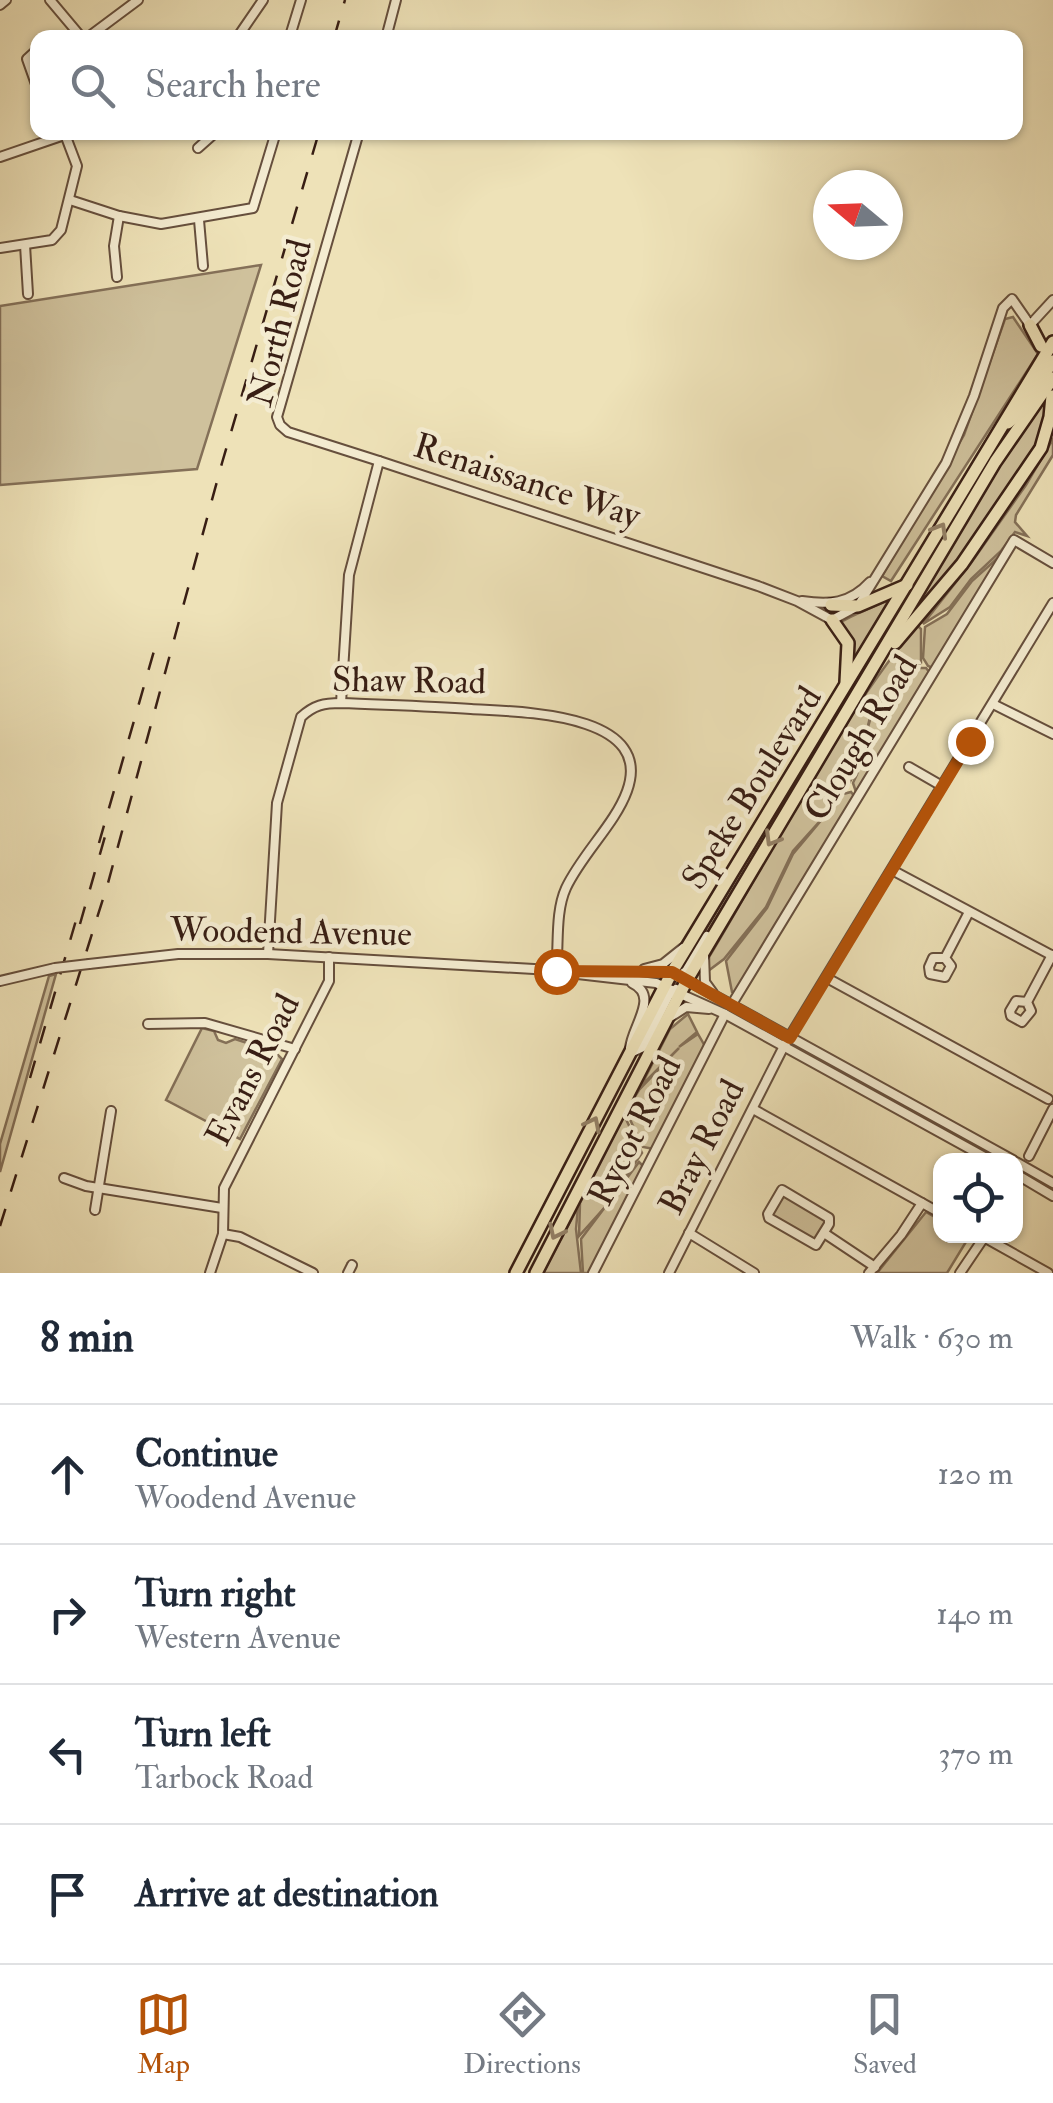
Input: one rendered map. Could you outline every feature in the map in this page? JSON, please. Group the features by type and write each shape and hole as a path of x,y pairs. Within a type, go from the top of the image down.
{"highway":[{"path":"1030,326 1047,344"},
{"name":"Speke Boulevard","path":"536,1273 666,1021 693,938 998,433 1047,344"},
{"path":"998,433 1020,412 1053,361"},
{"name":"Speke Boulevard","path":"679,976 704,952 996,462 1053,378"},
{"path":"876,665 962,564 1041,448 1052,396"},
{"path":"831,605 858,606 908,584"},
{"path":"832,620 848,643 844,691"},
{"name":"Speke Boulevard","path":"516,1273 630,1053 674,989"}],"street":[{"path":"50,0 77,30"},
{"path":"95,30 138,0"},
{"path":"242,30 263,0"},
{"path":"292,30 302,0"},
{"path":"388,30 396,0"},
{"path":"0,157 43,140"},
{"path":"0,248 58,236 77,166 71,140"},
{"path":"198,148 207,140"},
{"path":"70,200 161,224 253,208 274,140"},
{"name":"North Road","path":"357,140 277,417 288,432 379,460"},
{"path":"117,277 114,246 119,216"},
{"path":"199,220 203,266"},
{"path":"25,245 28,294"},
{"path":"832,620 858,606 946,463 974,396 1000,314 1012,300 1030,326 1053,300"},
{"name":"Renaissance Way","path":"341,703 349,575 379,460 797,601 832,620"},
{"name":"Clough Road","path":"732,1004 1014,540 1053,563"},
{"path":"797,601 831,605 863,589 877,574"},
{"name":"Bray Road","path":"669,1273 787,1042 1053,603"},
{"name":"Shaw Road","path":"268,954 277,803 301,717 320,704 341,703 529,710 588,725 608,736 627,754 631,767 621,804 590,845 563,896 556,971"},
{"path":"993,704 1053,734"},
{"path":"910,767 942,786"},
{"path":"892,870 1052,956 1026,1002"},
{"path":"728,912 719,916 686,971 679,976 978,1153"},
{"path":"945,958 969,912"},
{"path":"622,975 663,964 693,938"},
{"path":"704,952 705,982 716,996"},
{"name":"Woodend Avenue","path":"3,979 55,968 178,954 268,954 679,976"},
{"name":"Evans Road","path":"210,1273 223,1234 224,1188 329,981 330,957"},
{"path":"622,975 638,985 646,996 631,1035 630,1053"},
{"name":"Woodend Avenue","path":"622,975 674,989 787,1042"},
{"path":"827,978 1049,1102 1029,1156"},
{"path":"666,1021 686,1006 722,1012"},
{"name":"Rycot Road","path":"593,1273 722,1012"},
{"path":"148,1024 205,1023 294,1049"},
{"path":"787,1042 999,1153"},
{"path":"753,1109 933,1209"},
{"path":"95,1210 111,1111"},
{"path":"1023,1166 1053,1183"},
{"path":"64,1178 222,1208"},
{"path":"1023,1178 1053,1196"},
{"path":"782,1190 829,1218 824,1233 816,1245 811,1245 769,1218 782,1190"},
{"path":"824,1233 872,1270 922,1203"},
{"path":"689,1233 754,1273"},
{"path":"223,1234 240,1237 313,1273"},
{"path":"960,1273 979,1243"},
{"path":"996,1243 1047,1273"}],"shaded area":[{"path":"261,265 197,469 0,485 0,306"},
{"path":"1013,317 1038,354 891,581 882,576 964,435 1005,319"},
{"path":"1048,396 1044,423 1012,487 989,522 896,636 999,467"},
{"path":"1023,416 686,967 683,966 995,450"},
{"path":"1053,439 1053,455 1016,515 1015,522 1027,536 1015,532 950,607 923,624 1026,485"},
{"path":"1001,555 933,668 928,666 923,658 925,627 947,614 972,581"},
{"path":"893,597 854,663 838,624"},
{"path":"917,625 921,629 921,663 889,688 871,712 860,764 843,794 851,792 855,797 736,994 732,992 726,961 767,908 793,854 829,811 793,851 766,907 724,959 708,971 709,957 832,745"},
{"path":"920,668 930,673 856,792 853,783 873,712 890,690"},
{"path":"56,974 0,1172 0,1144 49,976"},
{"path":"688,1014 697,1032 679,1047 698,1034 706,1048 654,1149 643,1147 626,1111 639,1090 679,1048 641,1086 670,1029"},
{"path":"202,1028 214,1031 218,1040 226,1043 235,1039 275,1052 282,1059 240,1139 166,1100"},
{"path":"820,1057 992,1153 984,1153 819,1060"},
{"path":"624,1115 642,1153 605,1207 579,1236 580,1203"},
{"path":"639,1162 644,1167 590,1273 583,1273 581,1239"},
{"path":"785,1194 826,1221 815,1242 772,1217"},
{"path":"578,1207 581,1273 543,1273"},
{"path":"926,1212 933,1216 933,1243 965,1243 947,1273 877,1273"}],"railway":[{"path":"336,30 345,0"},
{"path":"0,1226 108,883 222,463 317,140"},
{"path":"99,843 154,651"},
{"path":"80,924 106,833"},
{"path":"30,1078 79,910"}],"route":[{"path":"556,971 672,972 790,1038 970,741"}]}
